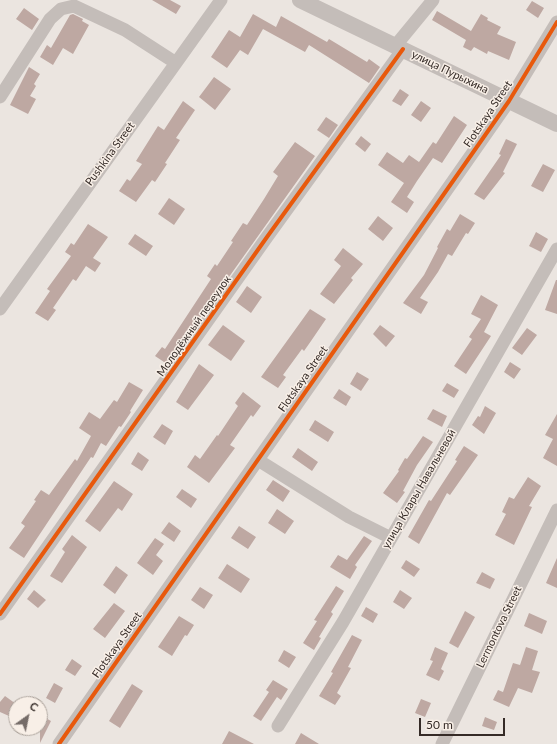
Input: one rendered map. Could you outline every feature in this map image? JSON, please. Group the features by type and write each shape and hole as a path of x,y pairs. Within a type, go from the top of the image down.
{"street":[{"name":"Pushkina Street","path":"0,308 221,0"},
{"name":"улица Пурыхина","path":"300,0 557,124"},
{"name":"Молодёжный переулок","path":"0,614 433,0"},
{"path":"0,97 50,19 61,9 74,6 125,30 176,63"},
{"name":"Flotskaya Street","path":"59,744 509,101 557,22"},
{"name":"улица Клары Навальневой","path":"278,726 342,622 557,249"},
{"path":"258,460 349,517 391,538"},
{"name":"Lermontova Street","path":"442,744 557,510"}],"building":[{"path":"152,0 170,0 181,6 176,14"},
{"path":"532,1 544,8 538,18 526,10"},
{"path":"24,8 39,19 32,30 16,19"},
{"path":"437,11 471,31 481,14 488,18 487,20 501,27 497,34 516,42 509,60 488,51 487,54 474,47 471,51 463,47 466,40 432,20"},
{"path":"73,14 83,19 82,21 89,25 73,54 63,48 53,65 40,57 47,45 51,48 70,15"},
{"path":"253,14 276,27 281,16 327,42 329,39 367,62 369,59 380,67 369,83 309,45 305,52 263,29 248,55 240,50 227,68 211,57 229,30 240,37"},
{"path":"29,67 40,74 34,84 36,86 30,96 36,99 28,114 10,105"},
{"path":"214,77 231,89 215,110 199,97"},
{"path":"400,89 409,95 401,106 392,101"},
{"path":"183,101 195,110 176,138 180,140 165,163 167,164 155,182 152,180 136,202 119,191 127,179 130,181 142,164 136,161 158,126 164,130"},
{"path":"421,101 431,108 421,122 411,115"},
{"path":"454,116 467,125 442,163 433,158 417,181 407,197 414,202 407,213 391,202 404,183 378,165 387,152 403,163 409,155 419,162 433,142 436,144"},
{"path":"326,117 338,125 329,138 317,130"},
{"path":"361,136 371,144 365,152 355,144"},
{"path":"506,139 517,144 503,172 505,173 484,200 474,194 501,155 499,154"},
{"path":"295,142 315,156 167,364 155,356 162,347 165,349 211,279 207,276 215,264 217,266 233,242 231,241 243,223 247,225 278,176 273,172"},
{"path":"543,164 555,170 543,192 531,186"},
{"path":"169,198 185,209 174,225 158,214"},
{"path":"460,214 475,223 468,234 466,233 452,256 448,254 438,272 420,298 428,302 421,314 403,303 424,275 447,229 450,231"},
{"path":"378,216 393,228 383,241 368,229"},
{"path":"88,224 108,237 93,258 101,263 95,272 86,266 76,281 73,279 53,308 56,310 48,321 35,313 50,291 47,289 71,256 65,252 71,243 74,245"},
{"path":"536,232 548,239 541,252 529,246"},
{"path":"135,234 153,246 146,256 128,244"},
{"path":"343,248 363,264 351,278 353,280 334,304 320,294 341,266 334,260"},
{"path":"557,280 557,314 545,310"},
{"path":"247,286 262,297 251,313 236,302"},
{"path":"481,295 498,305 484,332 491,336 466,374 454,366 472,339 469,337 481,319 471,314"},
{"path":"310,309 326,319 304,351 302,349 283,375 286,377 278,388 261,377"},
{"path":"223,325 245,341 231,361 208,345"},
{"path":"380,325 395,336 386,347 373,334"},
{"path":"527,328 537,335 522,355 512,348"},
{"path":"510,362 521,369 514,379 504,372"},
{"path":"199,364 214,375 188,410 176,402"},
{"path":"357,372 369,379 361,391 350,384"},
{"path":"129,382 143,390 130,411 131,412 121,427 119,426 106,446 101,443 93,458 91,457 24,558 9,548 25,526 21,523 36,501 34,500 41,490 49,495 75,459 77,461 91,436 79,428 89,412 100,419 114,400 117,402"},
{"path":"447,383 459,390 454,398 442,391"},
{"path":"339,389 351,397 346,406 333,398"},
{"path":"243,392 261,406 253,417 251,415 230,445 235,448 209,483 187,467 195,455 200,459 217,435 218,436 238,406 235,403"},
{"path":"485,406 496,413 484,434 472,425 478,416 480,417"},
{"path":"433,409 447,416 442,427 427,419"},
{"path":"557,414 557,466 543,458 553,439 545,435"},
{"path":"315,420 334,432 328,442 309,430"},
{"path":"162,424 173,431 165,445 153,437"},
{"path":"423,436 433,442 417,465 403,491 405,492 397,503 383,493 399,471 398,470 405,458 407,459"},
{"path":"464,446 478,455 450,495 447,493 419,544 408,537 429,500 431,501 457,461 455,460"},
{"path":"298,448 318,462 312,471 292,457"},
{"path":"138,452 149,460 142,471 131,464"},
{"path":"528,477 541,486 529,506 532,507 514,545 495,535 506,514 502,512 509,497 514,499"},
{"path":"273,480 290,491 283,502 266,490"},
{"path":"114,481 133,494 122,511 118,508 100,532 85,521"},
{"path":"182,489 197,499 191,508 176,497"},
{"path":"277,509 294,521 285,534 268,523"},
{"path":"169,522 181,531 174,542 161,533"},
{"path":"239,526 256,537 248,549 231,538"},
{"path":"72,535 87,547 62,583 50,576 65,552 62,549"},
{"path":"364,536 372,541 355,565 357,567 350,579 330,567 338,555 347,560"},
{"path":"155,538 164,544 156,555 163,561 153,575 137,563"},
{"path":"557,558 557,588 546,583"},
{"path":"406,560 420,569 414,577 401,568"},
{"path":"227,564 250,579 241,593 218,578"},
{"path":"116,566 128,575 115,594 103,585"},
{"path":"482,572 495,579 490,589 476,583"},
{"path":"336,586 344,591 331,612 333,614 319,637 321,638 314,650 303,643 317,621 314,620"},
{"path":"200,587 213,595 204,609 191,600"},
{"path":"34,590 46,600 38,608 27,599"},
{"path":"400,590 412,598 404,609 393,602"},
{"path":"114,603 125,611 105,638 93,629"},
{"path":"366,607 378,614 373,623 361,616"},
{"path":"465,611 475,617 458,648 449,643"},
{"path":"529,613 547,621 542,634 524,626"},
{"path":"179,616 194,625 187,636 185,635 172,656 158,647"},
{"path":"352,635 362,640 348,667 351,668 337,693 341,696 335,705 319,696 333,673 331,672"},
{"path":"435,647 448,653 441,669 444,671 439,681 426,675 433,661 430,660"},
{"path":"526,647 538,651 532,670 540,672 532,693 518,688 509,707 493,700 498,690 503,692 513,663 520,665"},
{"path":"284,650 296,657 289,668 278,661"},
{"path":"72,659 82,666 75,676 65,670"},
{"path":"273,680 288,689 281,700 277,697 261,721 253,716 269,692 266,690"},
{"path":"54,683 63,688 55,703 48,699 47,696"},
{"path":"132,684 143,691 120,728 109,721"},
{"path":"5,696 8,698 8,716 0,712 0,702"},
{"path":"421,699 431,703 425,717 415,713"},
{"path":"485,717 497,722 494,730 482,726"},
{"path":"48,719 51,721 48,727"},
{"path":"229,731 254,744 222,744"},
{"path":"301,733 319,744 295,744"},
{"path":"40,736 44,736 40,743"}],"cycle path":[{"path":"59,744 509,101 557,22"},
{"path":"0,614 267,237 403,49"}]}
